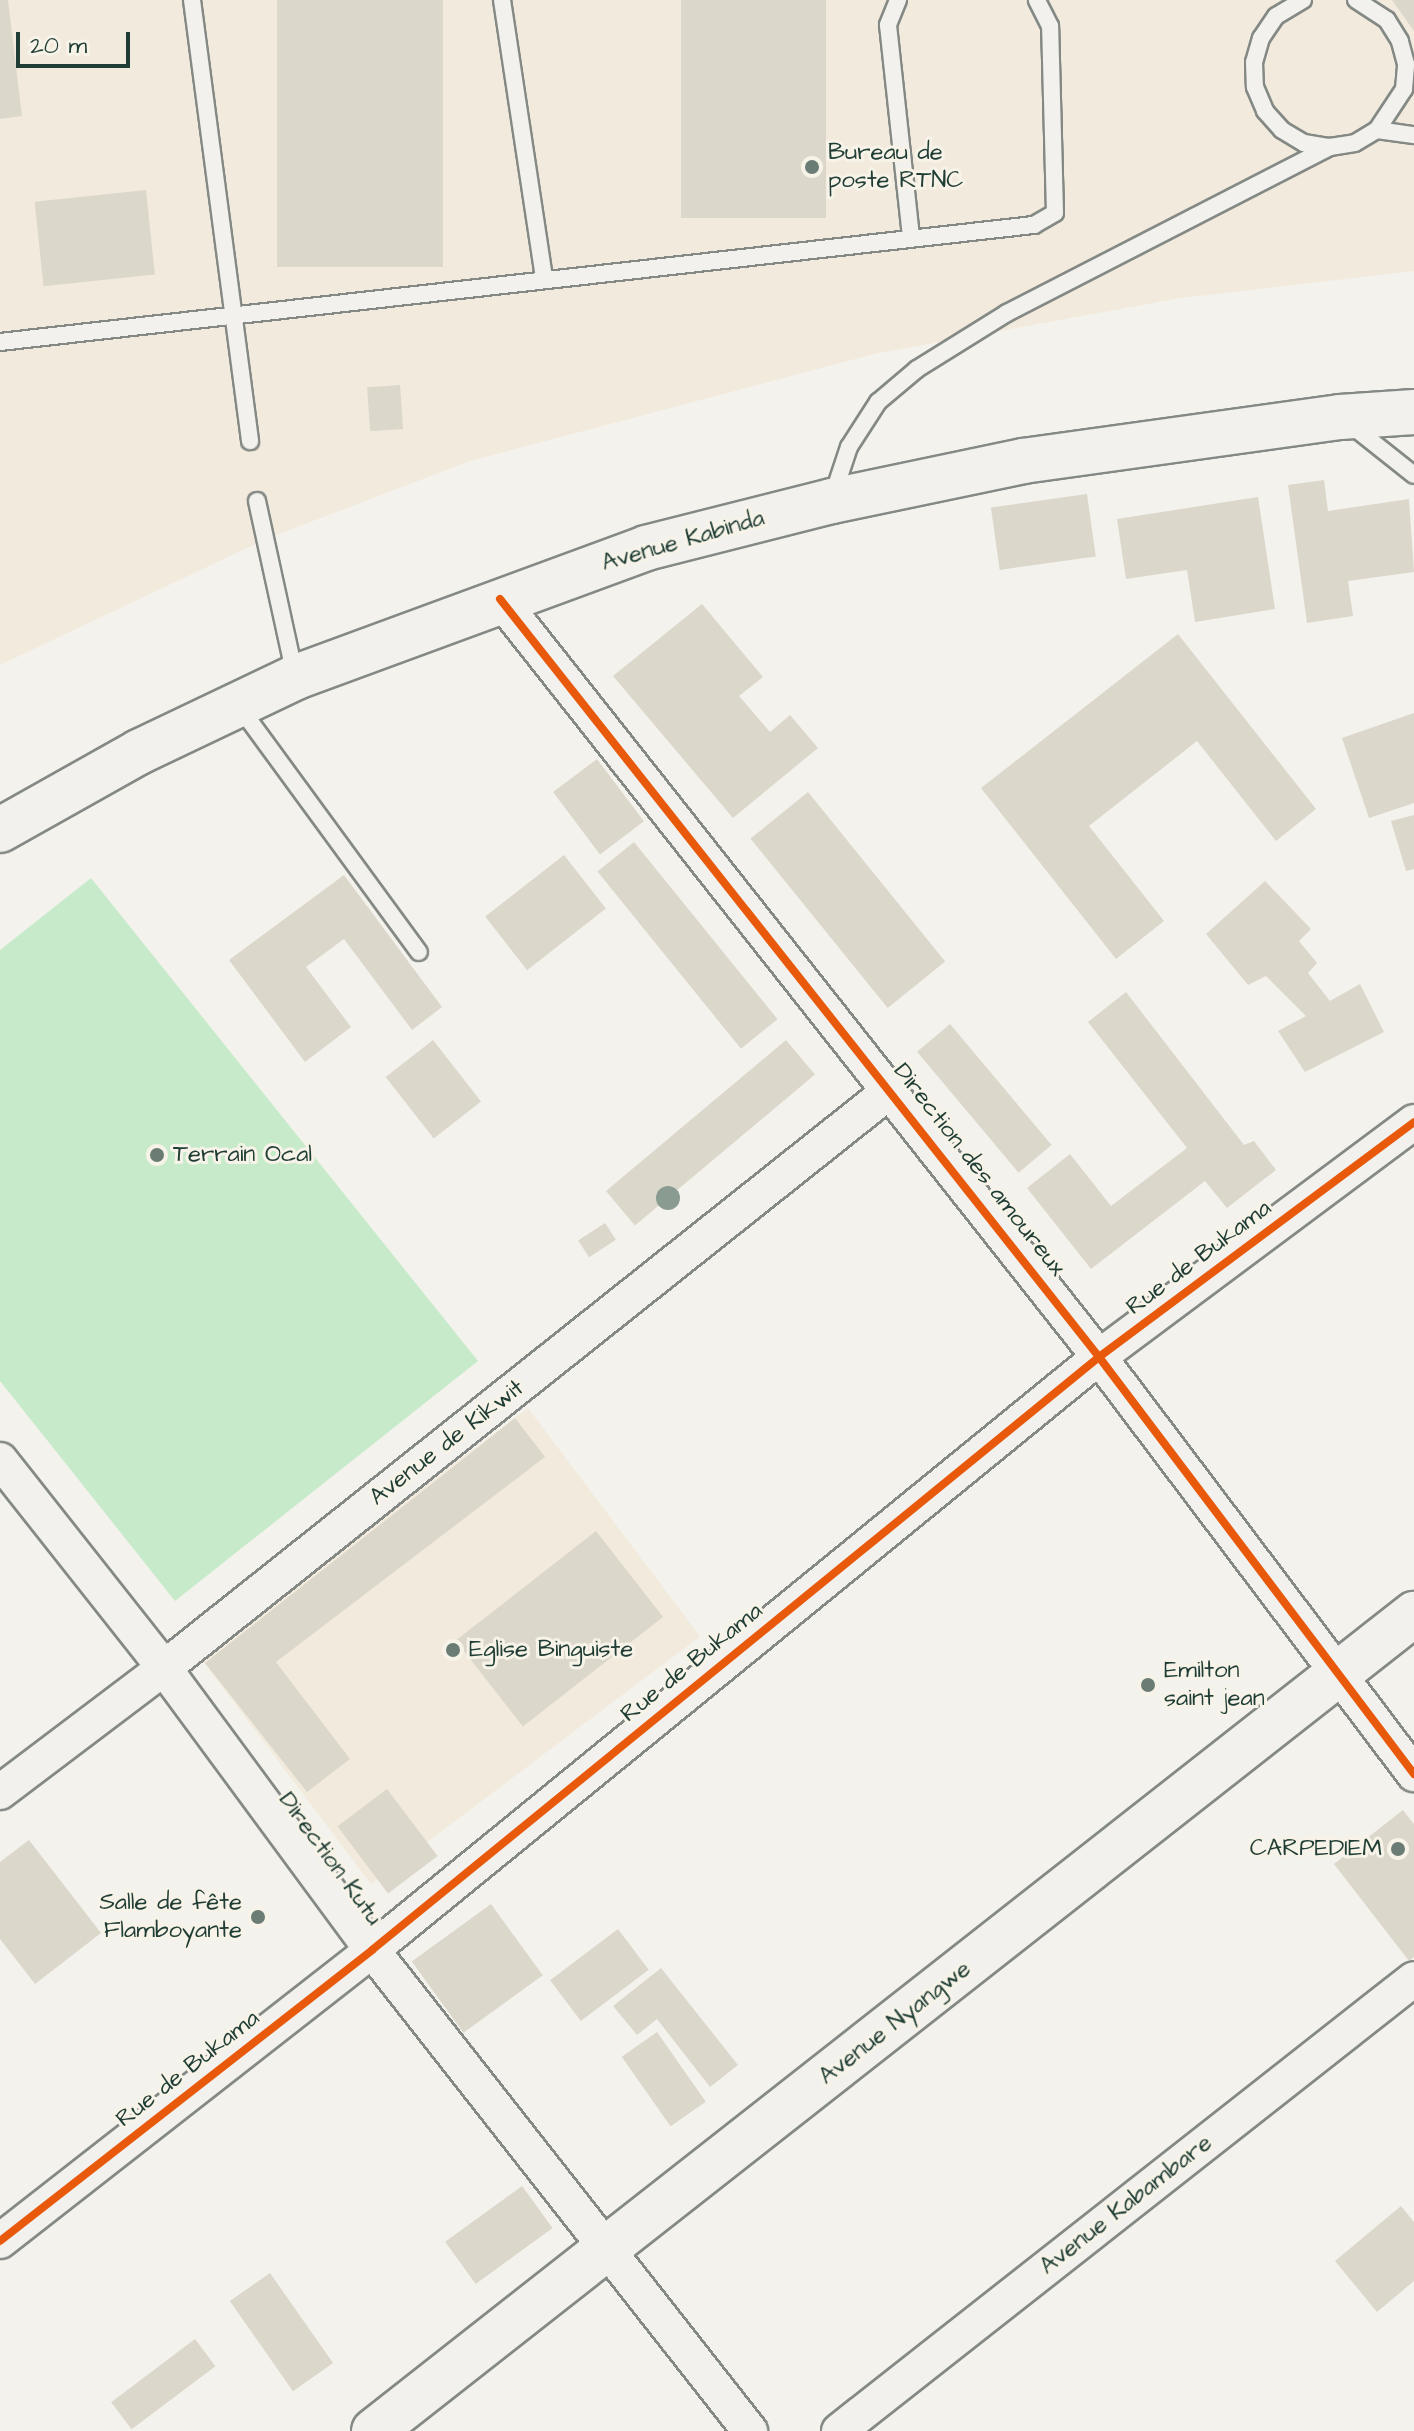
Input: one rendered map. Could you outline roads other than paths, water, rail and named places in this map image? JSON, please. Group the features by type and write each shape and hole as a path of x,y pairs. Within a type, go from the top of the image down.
{"street":[{"name":"Avenue Kabinda","path":"0,830 237,704 296,677 500,599 646,548 832,501 1023,461 1340,417 1414,412"},
{"name":"Direction des amoureux","path":"500,599 1099,1357 1414,1774"},
{"name":"Avenue de Kikwit","path":"0,1792 164,1668 891,1090"},
{"name":"Rue de Bukama","path":"0,2241 372,1950 1099,1357 1414,1122"},
{"name":"Direction Kutu","path":"0,1460 164,1668 372,1950 750,2431"},
{"name":"Avenue Nyangwe","path":"374,2431 1414,1614"},
{"name":"Avenue Kabambare","path":"839,2431 1414,1979"}],"lane":[{"path":"192,0 250,441"},
{"path":"502,0 544,277"},
{"path":"898,0 888,25 911,238"},
{"path":"0,342 231,312 1034,225 1055,213 1050,26 1037,0"},
{"path":"1303,0 1276,16 1261,38 1254,62 1255,87 1265,111 1282,130 1304,143 1330,147 1355,143 1377,130 1399,101 1406,64 1387,20 1356,0"},
{"path":"1377,130 1414,135"},
{"path":"832,501 849,447 878,402 917,369 1007,313 1330,147"},
{"path":"1340,417 1414,475"},
{"path":"257,501 296,677"},
{"path":"237,704 419,952"}],"place":[{"name":"Bureau de poste RTNC","path":"812,167"},
{"name":"Terrain Ocal","path":"157,1155"},
{"name":"Eglise Binguiste","path":"453,1650"},
{"name":"Emilton saint jean","path":"1148,1685"},
{"name":"CARPEDIEM","path":"1398,1849"},
{"name":"Salle de fête Flamboyante","path":"258,1917"}]}
